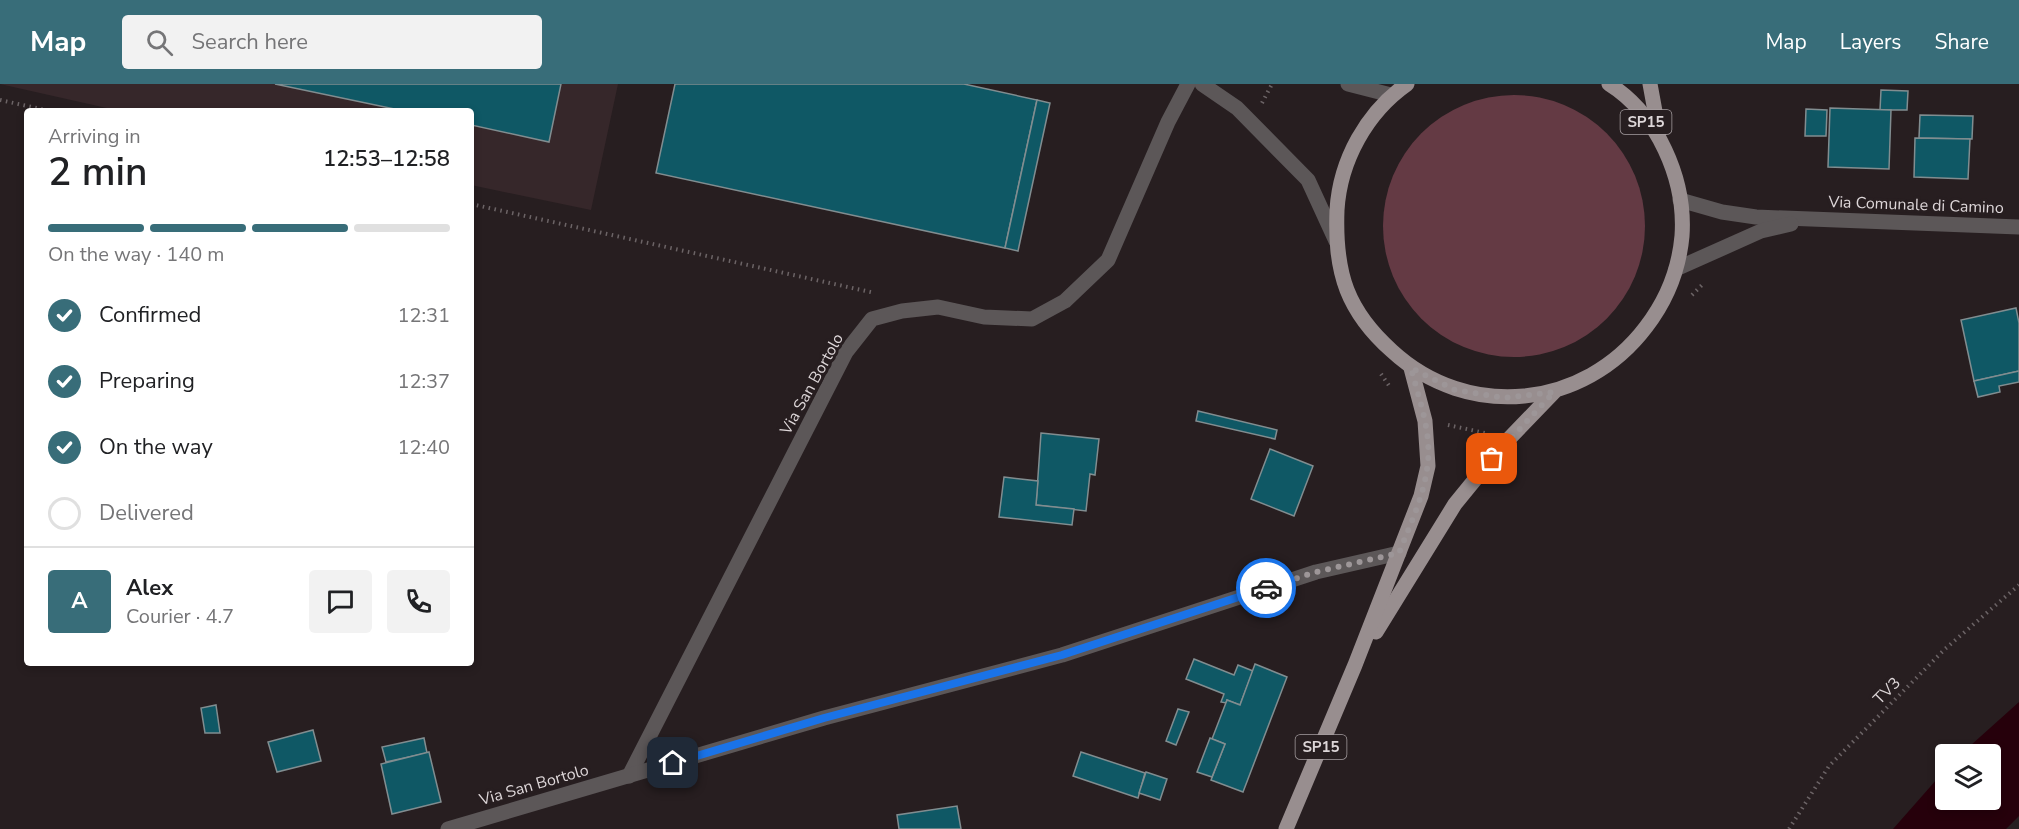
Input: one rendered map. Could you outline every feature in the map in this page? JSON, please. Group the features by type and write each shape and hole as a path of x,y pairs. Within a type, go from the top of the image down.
{"main road":[{"name":"SP15","path":"1407,84 1391,95 1357,137 1338,188 1335,241 1348,290 1374,334 1411,368 1455,390 1504,398 1554,392 1596,375 1632,347 1659,311 1676,269 1682,235 1680,200 1673,168 1660,139 1650,84"},
{"name":"SP15","path":"1609,84 1623,93 1660,139"},
{"name":"SP15","path":"1286,829 1355,665 1421,496 1428,466 1425,421 1411,368"},
{"name":"SP15","path":"1355,665 1455,504 1504,444 1554,392"}],"street":[{"name":"Via San Bortolo","path":"629,776 846,352 866,327 873,319 882,316 938,307 984,317 1032,319 1065,301 1107,260 1168,122 1188,84"},
{"path":"1202,84 1237,108 1308,180 1335,241"},
{"path":"1348,84 1391,95"},
{"name":"Via Comunale di Camino","path":"1680,200 1722,212 1812,220 2019,227"},
{"name":"Via Comunale di Camino","path":"1676,269 1761,231 1812,220"},
{"name":"Via San Bortolo","path":"448,829 824,718 1062,655 1316,572 1399,553"}],"path":[{"path":"1252,123 1272,84"},
{"path":"0,100 36,108"},
{"path":"474,205 879,294"},
{"path":"1685,302 1707,280"},
{"path":"1379,371 1391,388"},
{"path":"1425,421 1492,434 1504,444"},
{"name":"TV3","path":"1789,829 1829,766 1945,649 2019,585"}],"shaded area":[{"path":"0,84 618,84 591,210 474,186 474,108 107,108"},
{"path":"1501,95 1527,95 1552,100 1576,110 1607,133 1630,164 1640,188 1645,226 1640,264 1630,288 1607,319 1576,342 1552,352 1527,357 1501,357 1476,352 1452,342 1431,328 1412,309 1398,288 1388,264 1383,239 1383,213 1388,188 1398,164 1412,143 1431,124 1452,110 1476,100"},
{"path":"2019,702 2019,816 2006,829 1893,829 1935,781 1935,810 2001,810 2001,744 1972,744"}],"building":[{"path":"275,84 561,84 549,142 474,126 474,108 390,108"},
{"path":"675,84 964,84 1037,100 1005,248 656,173"},
{"path":"1881,90 1908,91 1907,110 1880,110"},
{"path":"1037,100 1050,103 1018,251 1005,248"},
{"path":"1830,108 1891,110 1889,169 1828,167"},
{"path":"1806,109 1827,110 1826,136 1805,136"},
{"path":"1920,115 1973,116 1972,139 1919,138"},
{"path":"1915,138 1970,139 1968,179 1914,177"},
{"path":"2016,308 2019,323 2019,371 1974,381 1961,320"},
{"path":"2019,371 2019,382 1999,386 2000,392 1978,397 1974,381"},
{"path":"1198,411 1277,430 1275,439 1196,421"},
{"path":"1041,433 1099,439 1095,475 1090,474 1086,511 1036,505"},
{"path":"1270,449 1313,466 1294,516 1251,499"},
{"path":"1004,477 1038,481 1036,505 1074,509 1072,525 999,517"},
{"path":"1194,659 1234,675 1238,665 1253,671 1240,705 1227,700 1226,703 1221,702 1224,694 1186,679"},
{"path":"1255,664 1287,677 1243,792 1211,780 1225,744 1212,739 1227,700 1240,705"},
{"path":"216,705 220,733 205,733 201,708"},
{"path":"1178,709 1189,712 1176,745 1166,741"},
{"path":"313,730 321,761 277,772 268,742"},
{"path":"424,738 427,753 386,762 382,747"},
{"path":"1210,738 1225,744 1212,777 1197,772"},
{"path":"429,752 441,802 392,814 381,764"},
{"path":"1081,752 1145,773 1138,798 1073,776"},
{"path":"1146,772 1167,779 1160,800 1139,793"},
{"path":"957,806 961,829 899,829 897,815"}],"way so far":[{"path":"1266,588 1316,572 1381,555 1399,553 1421,496 1428,466 1425,421 1411,368 1455,390 1504,398 1554,392 1492,459"}],"route":[{"path":"673,763 824,718 1062,655 1266,588"}]}
